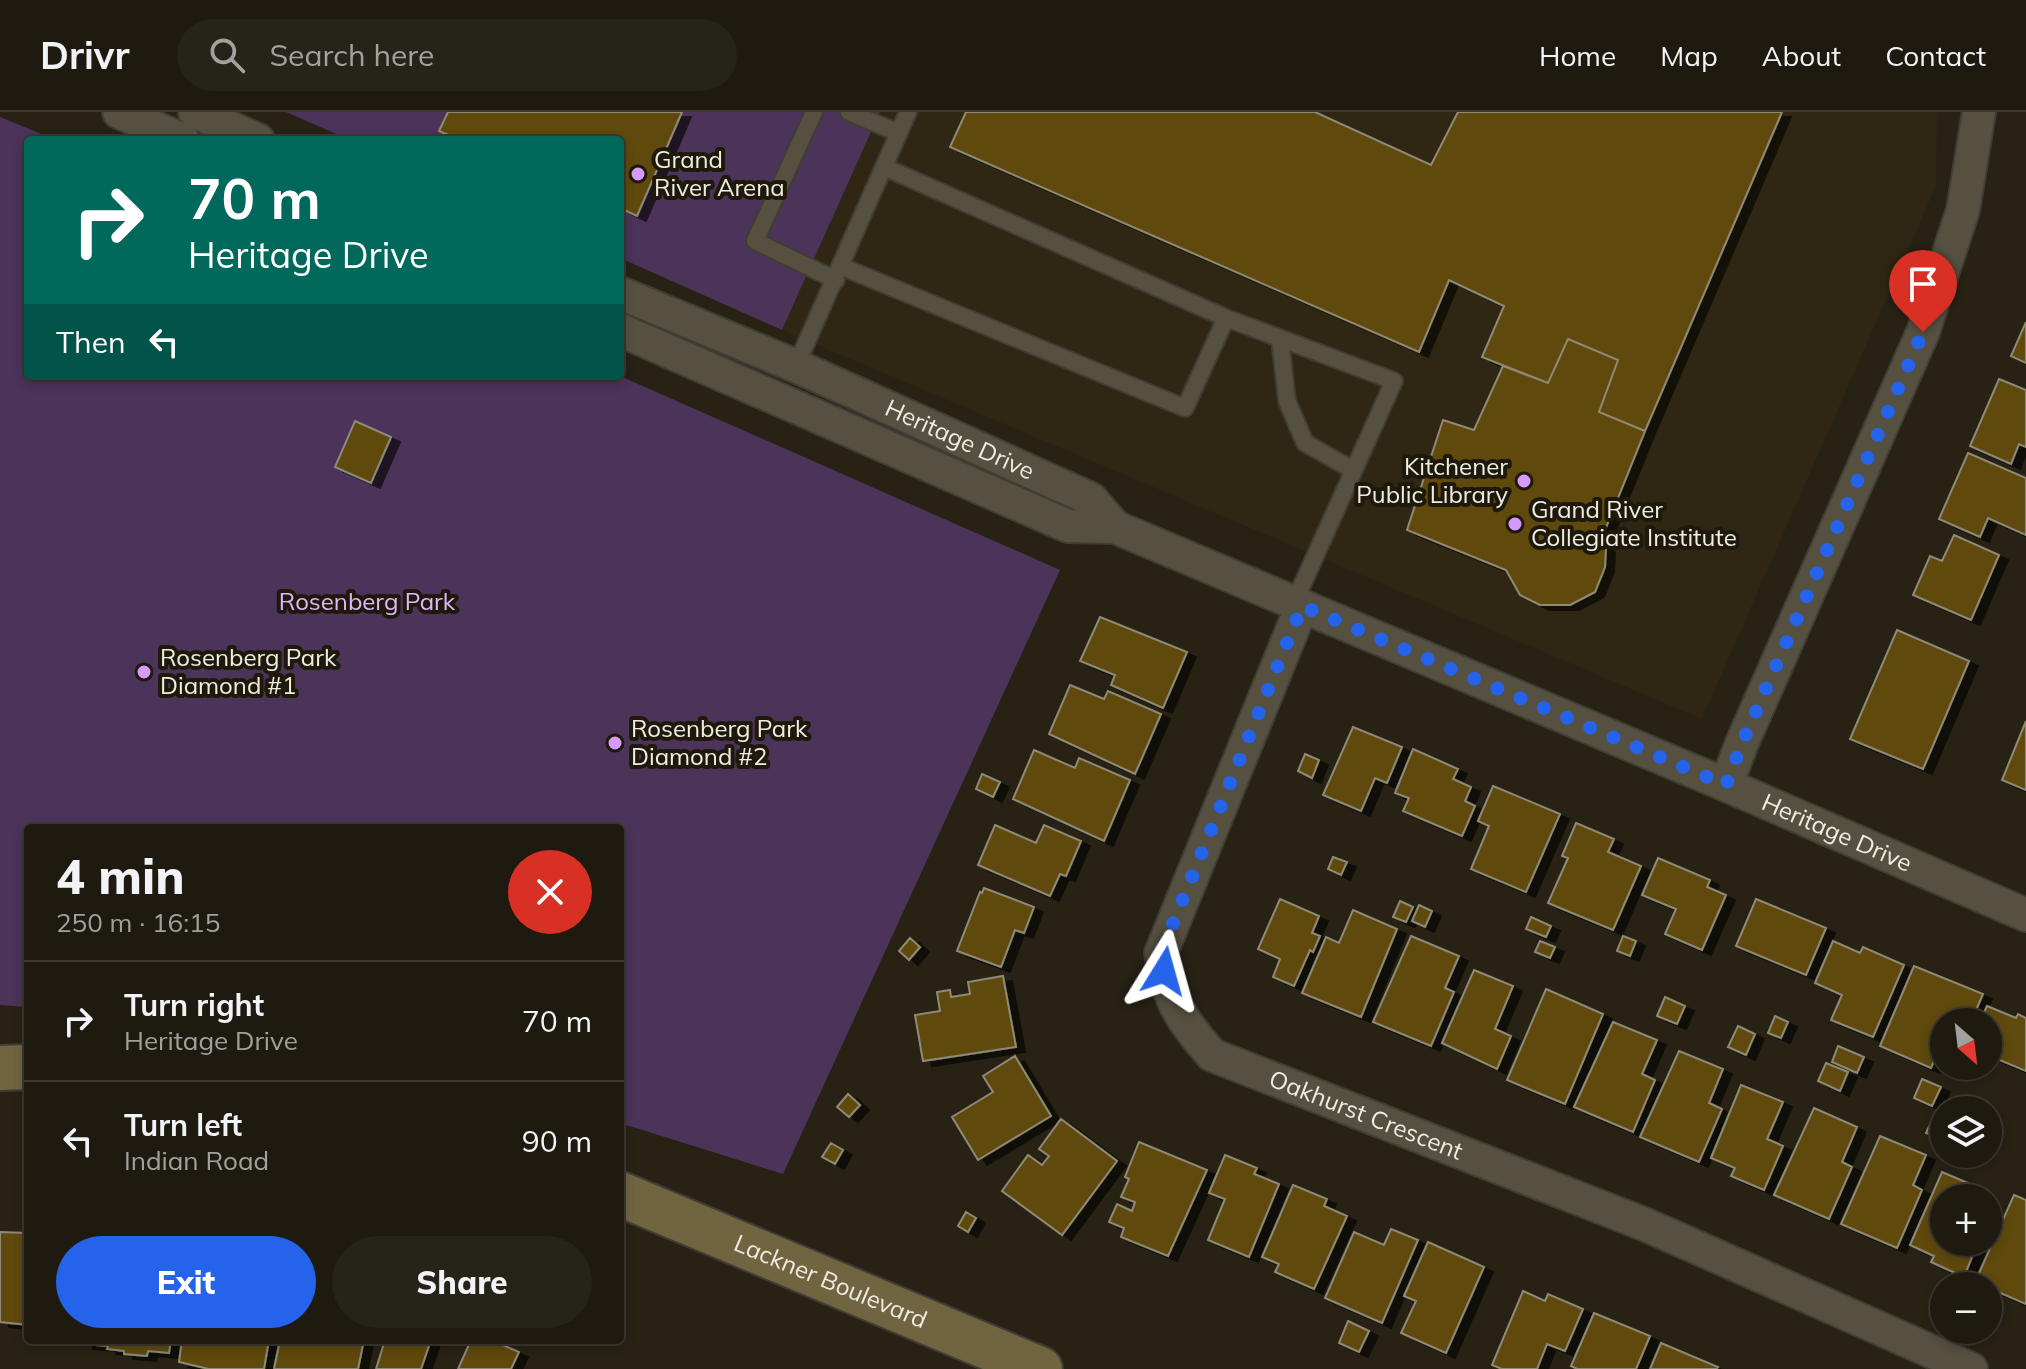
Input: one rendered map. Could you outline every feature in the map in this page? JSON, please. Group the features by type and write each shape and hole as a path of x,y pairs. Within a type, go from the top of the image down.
{"main road":[{"path":"0,1068 24,1067"},
{"name":"Lackner Boulevard","path":"624,1196 1040,1369"}],"street":[{"path":"119,112 174,136"},
{"path":"195,112 249,136"},
{"path":"1726,785 1923,332 1963,210 1979,112"},
{"name":"Heritage Drive","path":"624,295 796,366 1091,499 1115,527"},
{"name":"Heritage Drive","path":"624,332 1068,526 1115,527 2026,915"},
{"path":"784,402 796,366"},
{"name":"Oakhurst Crescent","path":"1298,604 1161,953 1167,989 1188,1029 1212,1055 1644,1224 1971,1369"}],"lane":[{"path":"814,112 755,241 1185,408 1226,318"},
{"path":"849,112 899,133"},
{"path":"796,366 908,112"},
{"path":"884,167 1226,318 1394,381 1353,470 1298,604"},
{"path":"1280,339 1287,401 1305,443 1353,470"}],"shaded area":[{"name":"Grand River Collegiate Institute","path":"880,112 1937,112 1936,186 1702,719 782,330"}],"green space":[{"path":"286,112 880,112 782,330 624,260 624,136 341,136"},
{"name":"Rosenberg Park","path":"0,117 46,136 24,136 24,380 624,378 1060,570 783,1174 624,1124 624,824 24,824 24,1007 0,1005"}],"building":[{"name":"Grand River Arena","path":"448,112 682,112 637,216 624,210 624,136 451,136 439,131"},
{"path":"966,112 1315,112 1431,165 1458,112 1782,112 1645,431 1599,412 1618,360 1568,339 1548,383 1482,357 1504,306 1449,280 1419,352 950,147"},
{"path":"2026,322 2026,363 2011,356"},
{"name":"Kitchener Public Library","path":"1568,339 1618,360 1599,412 1645,431 1601,540 1606,548 1605,567 1595,592 1570,605 1540,605 1520,595 1506,570 1407,530 1443,420 1474,430 1503,366 1548,383"},
{"path":"1999,379 2026,390 2026,447 2019,444 2011,464 1970,446"},
{"path":"355,421 391,437 371,483 335,467"},
{"path":"1968,453 2026,478 2026,535 1988,518 1980,537 1939,519"},
{"path":"1954,535 1999,555 1971,620 1913,595 1930,556 1942,561"},
{"path":"1100,617 1187,652 1163,708 1111,685 1115,675 1080,661"},
{"path":"1897,630 1969,661 1923,769 1850,739"},
{"path":"1070,685 1104,699 1108,691 1161,714 1135,774 1049,734"},
{"path":"2026,721 2026,790 2002,780"},
{"path":"1353,727 1402,747 1387,783 1375,778 1361,811 1323,795"},
{"path":"1413,749 1458,769 1453,779 1471,787 1465,801 1475,806 1462,836 1403,811 1409,798 1395,793"},
{"path":"1034,750 1075,768 1079,758 1130,780 1104,841 1013,799"},
{"path":"1305,754 1319,760 1312,778 1298,771"},
{"path":"982,774 1000,782 993,797 976,789"},
{"path":"1493,786 1560,814 1526,892 1471,869 1489,826 1478,821"},
{"path":"1576,823 1614,839 1608,852 1641,866 1613,930 1548,903 1568,858 1562,856"},
{"path":"995,825 1036,843 1044,825 1081,841 1066,876 1060,874 1050,896 978,865"},
{"path":"1333,857 1347,862 1341,875 1328,869"},
{"path":"1658,858 1710,880 1707,887 1726,895 1702,950 1665,934 1676,909 1642,895"},
{"path":"984,888 1034,907 1024,933 1015,930 1001,967 957,951"},
{"path":"1280,899 1319,916 1312,933 1320,936 1313,952 1310,950 1294,986 1273,977 1280,959 1258,949"},
{"path":"1756,899 1826,928 1806,975 1736,946"},
{"path":"1400,901 1413,907 1406,922 1393,917"},
{"path":"1419,905 1432,911 1425,927 1412,921"},
{"path":"1353,910 1397,929 1361,1017 1302,993 1326,937 1339,943"},
{"path":"1531,917 1551,926 1546,937 1526,929"},
{"path":"1411,936 1459,956 1445,988 1454,992 1431,1046 1373,1022"},
{"path":"1623,936 1636,941 1630,956 1617,951"},
{"path":"910,938 920,947 909,960 899,951"},
{"path":"1540,941 1555,947 1550,958 1535,952"},
{"path":"1833,941 1860,953 1863,947 1904,965 1873,1037 1831,1020 1842,995 1815,983"},
{"path":"1914,966 1983,994 1977,1008 1930,1008 1930,1068 1880,1046"},
{"path":"1474,970 1513,986 1495,1029 1511,1036 1497,1069 1442,1043"},
{"path":"1003,976 1016,1047 923,1061 915,1015 940,1011 937,992 950,990 951,997 970,994 968,982"},
{"path":"1546,989 1603,1014 1565,1104 1507,1080"},
{"path":"1665,997 1685,1006 1677,1024 1657,1016"},
{"path":"2002,1012 2026,1018 2026,1071 2002,1061"},
{"path":"1775,1016 1788,1022 1781,1038 1768,1033"},
{"path":"1613,1022 1657,1040 1642,1074 1655,1080 1633,1132 1574,1107"},
{"path":"1738,1026 1755,1034 1746,1055 1728,1047"},
{"path":"1838,1046 1864,1057 1857,1073 1832,1062"},
{"path":"1679,1051 1723,1069 1709,1103 1722,1109 1699,1162 1640,1137"},
{"path":"1015,1056 1051,1116 978,1160 952,1117 993,1092 983,1076"},
{"path":"1826,1063 1848,1072 1840,1091 1818,1081"},
{"path":"1922,1079 1941,1087 1937,1096 1930,1096 1930,1105 1914,1098"},
{"path":"1741,1085 1783,1102 1767,1139 1783,1146 1764,1190 1731,1176 1735,1168 1711,1158"},
{"path":"848,1094 860,1105 849,1117 837,1107"},
{"path":"1814,1108 1857,1127 1842,1162 1852,1167 1829,1219 1774,1195"},
{"path":"1061,1119 1117,1161 1062,1235 1002,1191 1028,1155 1042,1165 1049,1156 1039,1149"},
{"path":"1880,1136 1926,1155 1913,1185 1922,1190 1897,1248 1841,1224"},
{"path":"1139,1142 1207,1170 1168,1256 1121,1237 1124,1228 1109,1222 1117,1204 1132,1211 1135,1202 1121,1197 1129,1179 1125,1177"},
{"path":"831,1143 843,1150 835,1164 822,1157"},
{"path":"1225,1155 1257,1168 1254,1174 1279,1184 1249,1257 1208,1240 1225,1199 1209,1193"},
{"path":"1942,1172 1970,1184 1937,1184"},
{"path":"1293,1185 1327,1199 1324,1206 1347,1216 1314,1289 1275,1272 1279,1264 1262,1257"},
{"path":"2014,1195 2026,1200 2026,1304 2002,1294 2002,1272 1979,1272 1987,1256 2002,1256 2002,1222"},
{"path":"1930,1199 1930,1254 1910,1245"},
{"path":"966,1212 976,1218 968,1232 958,1226"},
{"path":"1391,1229 1418,1240 1382,1323 1325,1298 1354,1232 1384,1245"},
{"path":"0,1232 24,1233 24,1325 0,1322"},
{"path":"1428,1242 1484,1267 1446,1353 1401,1333 1416,1301 1404,1296"},
{"path":"1934,1256 1972,1256 1966,1272 1953,1272 1931,1262"},
{"path":"1523,1291 1545,1301 1548,1294 1583,1309 1565,1351 1547,1344 1537,1369 1502,1369 1492,1365"},
{"path":"1594,1313 1650,1336 1636,1369 1577,1369 1571,1366"},
{"path":"1348,1321 1369,1331 1359,1352 1339,1343"},
{"path":"1661,1343 1718,1367 1650,1369"},
{"path":"84,1344 170,1344 169,1353 148,1351 147,1356 124,1354 124,1351 107,1349 108,1346"},
{"path":"181,1344 268,1344 264,1369 209,1369 179,1362"},
{"path":"279,1344 363,1344 358,1369 274,1369"},
{"path":"384,1344 430,1344 421,1369 376,1369"},
{"path":"469,1344 500,1344 519,1352 511,1369 458,1369"}],"place":[{"name":"Grand River Arena","path":"638,174"},
{"name":"Kitchener Public Library","path":"1524,481"},
{"name":"Grand River Collegiate Institute","path":"1515,524"},
{"name":"Rosenberg Park Diamond #1","path":"144,672"},
{"name":"Rosenberg Park Diamond #2","path":"615,743"}],"route":[{"path":"1164,971 1161,953 1302,606 1726,785 1923,332"}]}
